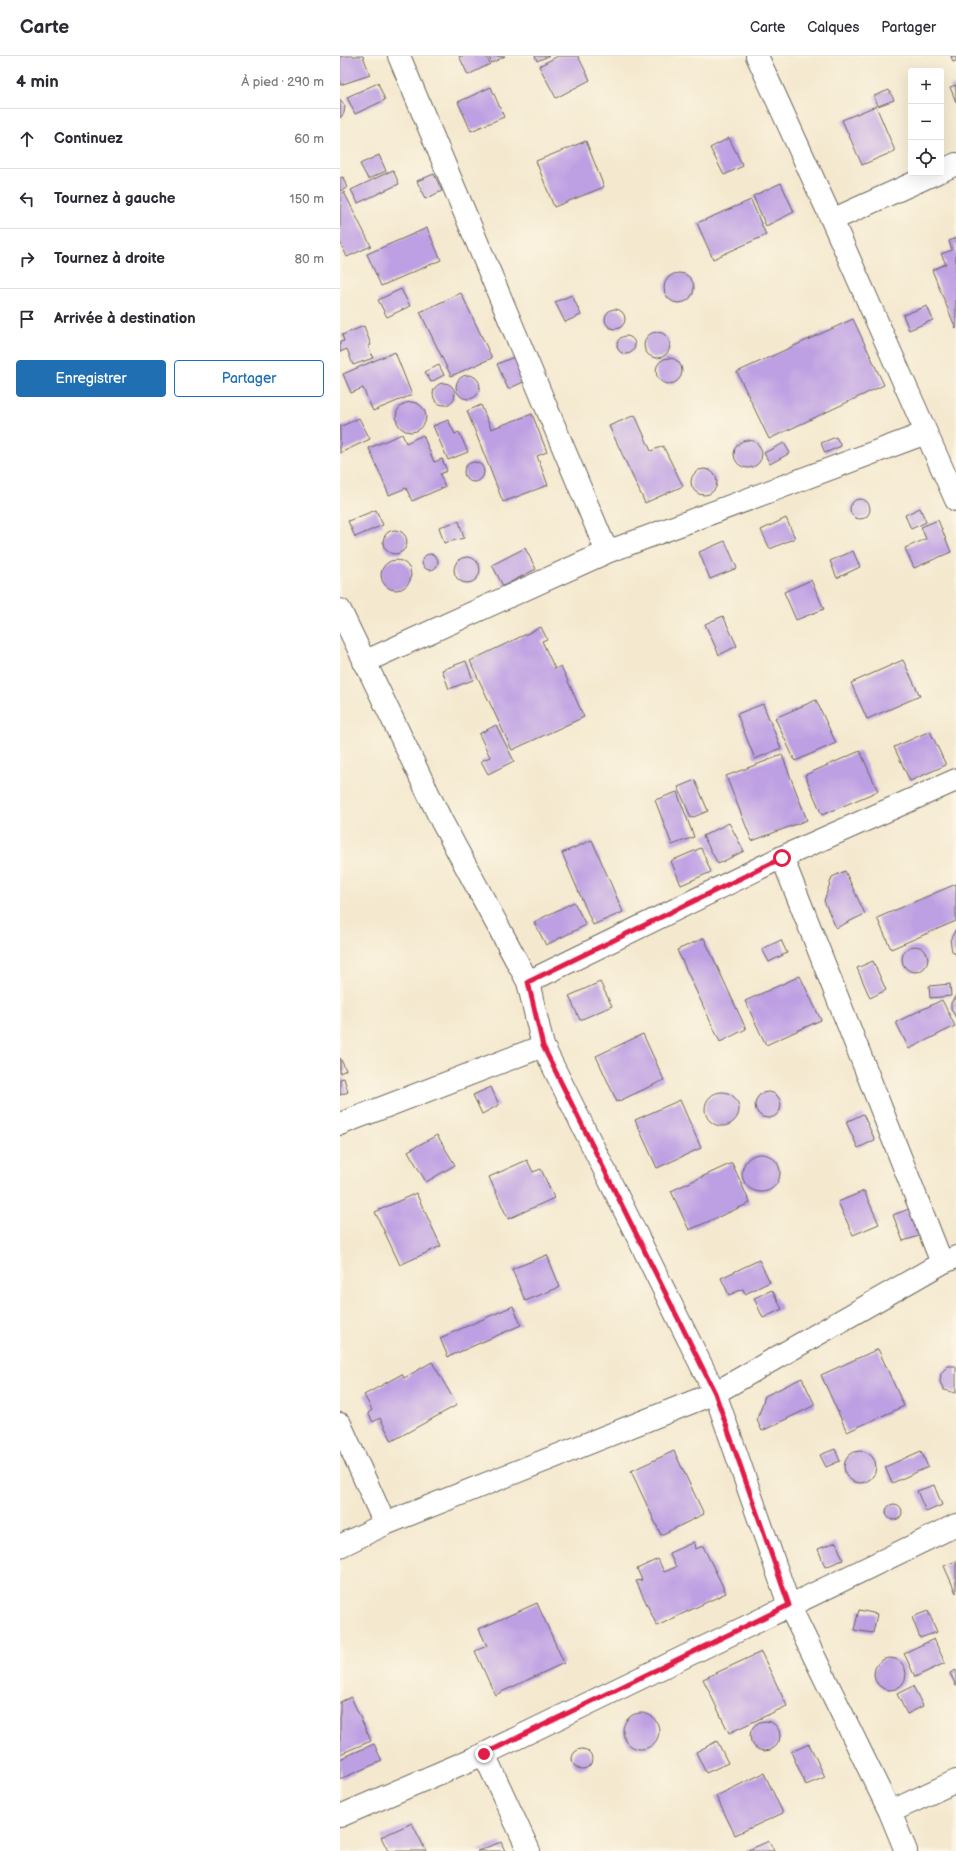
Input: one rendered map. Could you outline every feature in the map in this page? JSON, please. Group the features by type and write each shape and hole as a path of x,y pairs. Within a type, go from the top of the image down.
{"street":[{"path":"399,56 607,552"},
{"path":"757,56 832,220 956,500"},
{"path":"944,170 956,164"},
{"path":"832,220 929,176"},
{"path":"364,662 607,552 926,433"},
{"path":"340,610 441,820 528,982 543,1046 715,1393 789,1605 890,1812 906,1851"},
{"path":"528,982 782,858 956,780"},
{"path":"340,1546 385,1524 715,1393 949,1260 782,858"},
{"path":"340,1124 543,1046"},
{"path":"340,1424 385,1524"},
{"path":"340,1816 484,1754 956,1525"},
{"path":"484,1754 529,1851"},
{"path":"890,1812 956,1781"}],"building":[{"path":"340,56 363,56 370,75 340,85"},
{"path":"459,56 486,56 490,64 468,75"},
{"path":"488,56 505,56 492,63"},
{"path":"535,56 549,56 537,61"},
{"path":"558,56 578,56 590,80 556,98 539,66"},
{"path":"951,56 956,56 956,61 953,62"},
{"path":"378,83 385,100 355,114 347,97"},
{"path":"956,85 956,102 950,87"},
{"path":"491,87 504,117 471,131 458,102"},
{"path":"889,90 894,100 878,106 874,96"},
{"path":"340,99 345,106 344,113 340,118"},
{"path":"876,106 895,151 862,165 842,120"},
{"path":"729,138 743,166 724,175 710,148"},
{"path":"586,141 604,187 554,207 536,161"},
{"path":"379,155 386,171 368,179 360,164"},
{"path":"393,170 399,184 358,203 351,190"},
{"path":"434,174 442,191 425,199 417,181"},
{"path":"343,177 347,188 340,191 340,178"},
{"path":"781,183 794,212 766,226 753,196"},
{"path":"344,192 371,246 347,257 340,242 340,194"},
{"path":"751,200 766,235 713,259 697,223"},
{"path":"427,228 441,260 381,286 367,254"},
{"path":"956,238 956,329 932,270 946,264 941,254 952,250 949,241"},
{"path":"679,273 690,277 694,288 690,299 679,303 668,299 664,288 668,277"},
{"path":"401,289 410,306 387,317 378,300"},
{"path":"461,293 492,358 451,376 420,312"},
{"path":"572,295 581,315 565,322 555,302"},
{"path":"927,306 933,320 909,330 903,315"},
{"path":"615,309 622,312 625,319 622,326 615,329 608,326 605,319 608,312"},
{"path":"853,319 884,385 769,439 737,372"},
{"path":"364,326 371,345 368,346 373,358 353,365 347,349 340,352 340,342 344,341 342,335"},
{"path":"657,332 666,336 670,345 666,354 657,358 648,354 644,345 648,336"},
{"path":"622,336 630,336 635,341 633,352 630,354 622,354 617,349 617,341"},
{"path":"395,352 412,395 373,411 363,388 351,393 343,374"},
{"path":"519,355 530,379 508,389 497,364"},
{"path":"669,358 678,362 682,371 678,380 669,384 660,380 656,371 660,362"},
{"path":"439,365 444,375 431,382 425,372"},
{"path":"468,375 476,379 480,387 476,395 468,399 460,395 456,387 460,379"},
{"path":"444,383 452,386 455,394 452,402 444,405 436,402 433,394 436,386"},
{"path":"411,402 422,406 426,417 422,428 411,432 400,428 396,417 400,406"},
{"path":"481,405 491,429 532,414 547,452 537,456 548,485 503,502 467,411"},
{"path":"635,415 651,451 663,446 683,486 645,503 609,426"},
{"path":"359,418 370,439 340,453 340,427"},
{"path":"448,420 455,434 459,432 468,452 448,460 433,426"},
{"path":"402,434 406,443 423,435 434,462 442,459 447,471 440,474 445,487 412,501 406,488 389,495 369,448"},
{"path":"836,437 841,446 825,453 821,443"},
{"path":"748,440 758,444 762,454 758,464 748,468 738,464 734,454 738,444"},
{"path":"784,443 790,453 770,464 764,453"},
{"path":"470,462 478,462 484,468 484,476 478,482 470,482 464,476 464,468"},
{"path":"704,469 713,473 717,482 713,491 704,495 695,491 691,482 695,473"},
{"path":"860,499 867,502 870,509 867,516 860,519 853,516 850,509 853,502"},
{"path":"920,508 926,522 911,529 905,515"},
{"path":"376,510 383,525 355,537 348,521"},
{"path":"786,518 795,538 770,549 761,530"},
{"path":"938,520 951,552 914,568 905,548 926,539 921,527"},
{"path":"459,521 464,538 444,543 439,527"},
{"path":"395,530 403,534 407,542 403,550 395,554 387,550 383,542 387,534"},
{"path":"725,541 737,568 710,579 699,552"},
{"path":"525,548 536,569 503,586 492,565"},
{"path":"853,551 860,567 837,578 830,561"},
{"path":"427,554 433,554 438,559 436,568 433,570 427,570 422,565 422,559"},
{"path":"467,557 476,561 480,570 476,579 467,583 458,579 454,570 458,561"},
{"path":"396,560 407,564 411,575 407,586 396,590 385,586 381,575 385,564"},
{"path":"811,580 824,609 796,620 784,592"},
{"path":"723,616 737,646 719,655 705,624"},
{"path":"541,627 547,639 542,641 555,669 561,666 584,717 512,750 470,661"},
{"path":"903,660 920,696 867,719 851,683"},
{"path":"466,661 473,680 449,689 442,670"},
{"path":"816,700 836,743 795,761 775,718"},
{"path":"763,704 781,748 755,759 737,714"},
{"path":"496,725 514,761 488,774 481,761 490,757 479,734"},
{"path":"930,731 946,765 910,781 894,747"},
{"path":"860,751 878,791 822,815 805,775"},
{"path":"782,755 807,820 752,841 726,776"},
{"path":"695,780 708,811 691,818 678,787"},
{"path":"677,792 694,837 672,845 655,800"},
{"path":"729,823 744,851 718,864 703,836"},
{"path":"592,840 623,912 593,925 562,853"},
{"path":"701,848 711,872 681,885 671,861"},
{"path":"845,871 865,914 836,928 824,901 832,877"},
{"path":"956,884 956,921 891,949 877,918"},
{"path":"574,902 586,925 546,945 534,922"},
{"path":"956,929 956,955 952,951 950,940"},
{"path":"704,938 746,1029 720,1042 677,950"},
{"path":"781,940 787,953 769,962 762,949"},
{"path":"915,946 924,950 928,959 924,968 915,972 906,968 902,959 906,950"},
{"path":"873,961 886,990 870,998 857,968"},
{"path":"800,976 821,1020 766,1045 745,1001"},
{"path":"600,982 612,1006 580,1020 569,996"},
{"path":"950,984 951,996 930,998 929,986"},
{"path":"956,995 956,1018 951,1008 951,1003"},
{"path":"942,1000 955,1026 909,1049 896,1022"},
{"path":"643,1034 664,1080 617,1102 596,1056"},
{"path":"340,1058 346,1070 340,1073"},
{"path":"344,1078 348,1092 340,1095 340,1079"},
{"path":"491,1087 499,1105 482,1114 473,1095"},
{"path":"725,1092 734,1097 738,1102 738,1116 734,1121 729,1125 719,1126 715,1125 706,1116 705,1106 706,1102 715,1093"},
{"path":"768,1092 778,1095 781,1105 778,1115 768,1118 758,1115 755,1105 758,1095"},
{"path":"680,1100 701,1148 657,1168 635,1120"},
{"path":"863,1114 875,1140 858,1148 846,1122"},
{"path":"437,1135 455,1165 426,1182 408,1151"},
{"path":"761,1154 771,1157 777,1163 780,1173 777,1183 771,1189 761,1192 751,1189 745,1183 742,1173 745,1163 751,1157"},
{"path":"527,1160 533,1172 541,1169 554,1198 508,1219 489,1177"},
{"path":"732,1163 750,1203 689,1230 671,1191"},
{"path":"864,1191 879,1224 853,1235 838,1202"},
{"path":"416,1193 441,1246 400,1265 375,1212"},
{"path":"909,1209 919,1236 903,1241 893,1215"},
{"path":"547,1255 560,1287 525,1301 512,1269"},
{"path":"759,1260 770,1282 745,1294 743,1289 729,1295 721,1278"},
{"path":"772,1290 782,1309 763,1318 754,1298"},
{"path":"513,1306 521,1325 448,1357 440,1338"},
{"path":"878,1349 904,1406 847,1432 821,1375"},
{"path":"432,1362 457,1405 392,1441 380,1418 373,1422 368,1413 372,1410 364,1395 402,1374 404,1378"},
{"path":"948,1366 956,1366 956,1393 944,1390 940,1382 941,1373"},
{"path":"802,1378 815,1405 762,1431 757,1420 765,1396"},
{"path":"835,1449 840,1461 826,1467 820,1455"},
{"path":"674,1451 704,1514 661,1535 631,1471"},
{"path":"860,1451 866,1452 873,1458 876,1467 875,1473 869,1480 860,1483 854,1482 847,1476 844,1467 845,1461 851,1454"},
{"path":"921,1451 928,1467 892,1483 885,1467"},
{"path":"934,1485 942,1505 926,1512 917,1491"},
{"path":"894,1504 900,1506 902,1512 900,1518 894,1520 888,1518 886,1512 888,1506"},
{"path":"694,1542 695,1549 703,1546 726,1593 657,1626 636,1581 642,1580 637,1569 658,1559 664,1572 676,1567 669,1553"},
{"path":"836,1542 843,1560 825,1567 818,1549"},
{"path":"956,1561 956,1593 944,1566"},
{"path":"537,1603 564,1663 495,1695 475,1651 487,1646 479,1629"},
{"path":"859,1610 877,1614 873,1633 854,1630"},
{"path":"928,1611 937,1632 920,1638 912,1617"},
{"path":"934,1639 945,1663 915,1677 904,1653"},
{"path":"761,1652 787,1706 729,1733 703,1679"},
{"path":"887,1658 893,1658 903,1665 906,1674 905,1680 899,1687 893,1690 887,1690 877,1683 874,1677 874,1671 881,1661"},
{"path":"956,1670 956,1686 950,1673"},
{"path":"913,1686 923,1706 907,1714 897,1694"},
{"path":"351,1697 371,1741 340,1754 340,1702"},
{"path":"645,1713 654,1718 658,1724 658,1738 654,1744 645,1749 637,1749 628,1744 624,1738 623,1727 628,1718 634,1714"},
{"path":"765,1721 776,1725 780,1736 776,1747 765,1751 754,1747 750,1736 754,1725"},
{"path":"717,1741 728,1763 706,1773 696,1752"},
{"path":"374,1744 382,1761 340,1779 340,1759"},
{"path":"809,1744 825,1777 806,1785 791,1752"},
{"path":"582,1749 589,1752 592,1759 589,1766 582,1769 575,1766 572,1759 575,1752"},
{"path":"764,1773 783,1813 735,1835 716,1796"},
{"path":"412,1823 426,1851 388,1851 381,1837"},
{"path":"769,1841 774,1851 746,1851"},
{"path":"501,1842 505,1851 477,1851"}],"route":[{"path":"484,1754 789,1605 715,1393 543,1046 528,982 782,858"}]}
